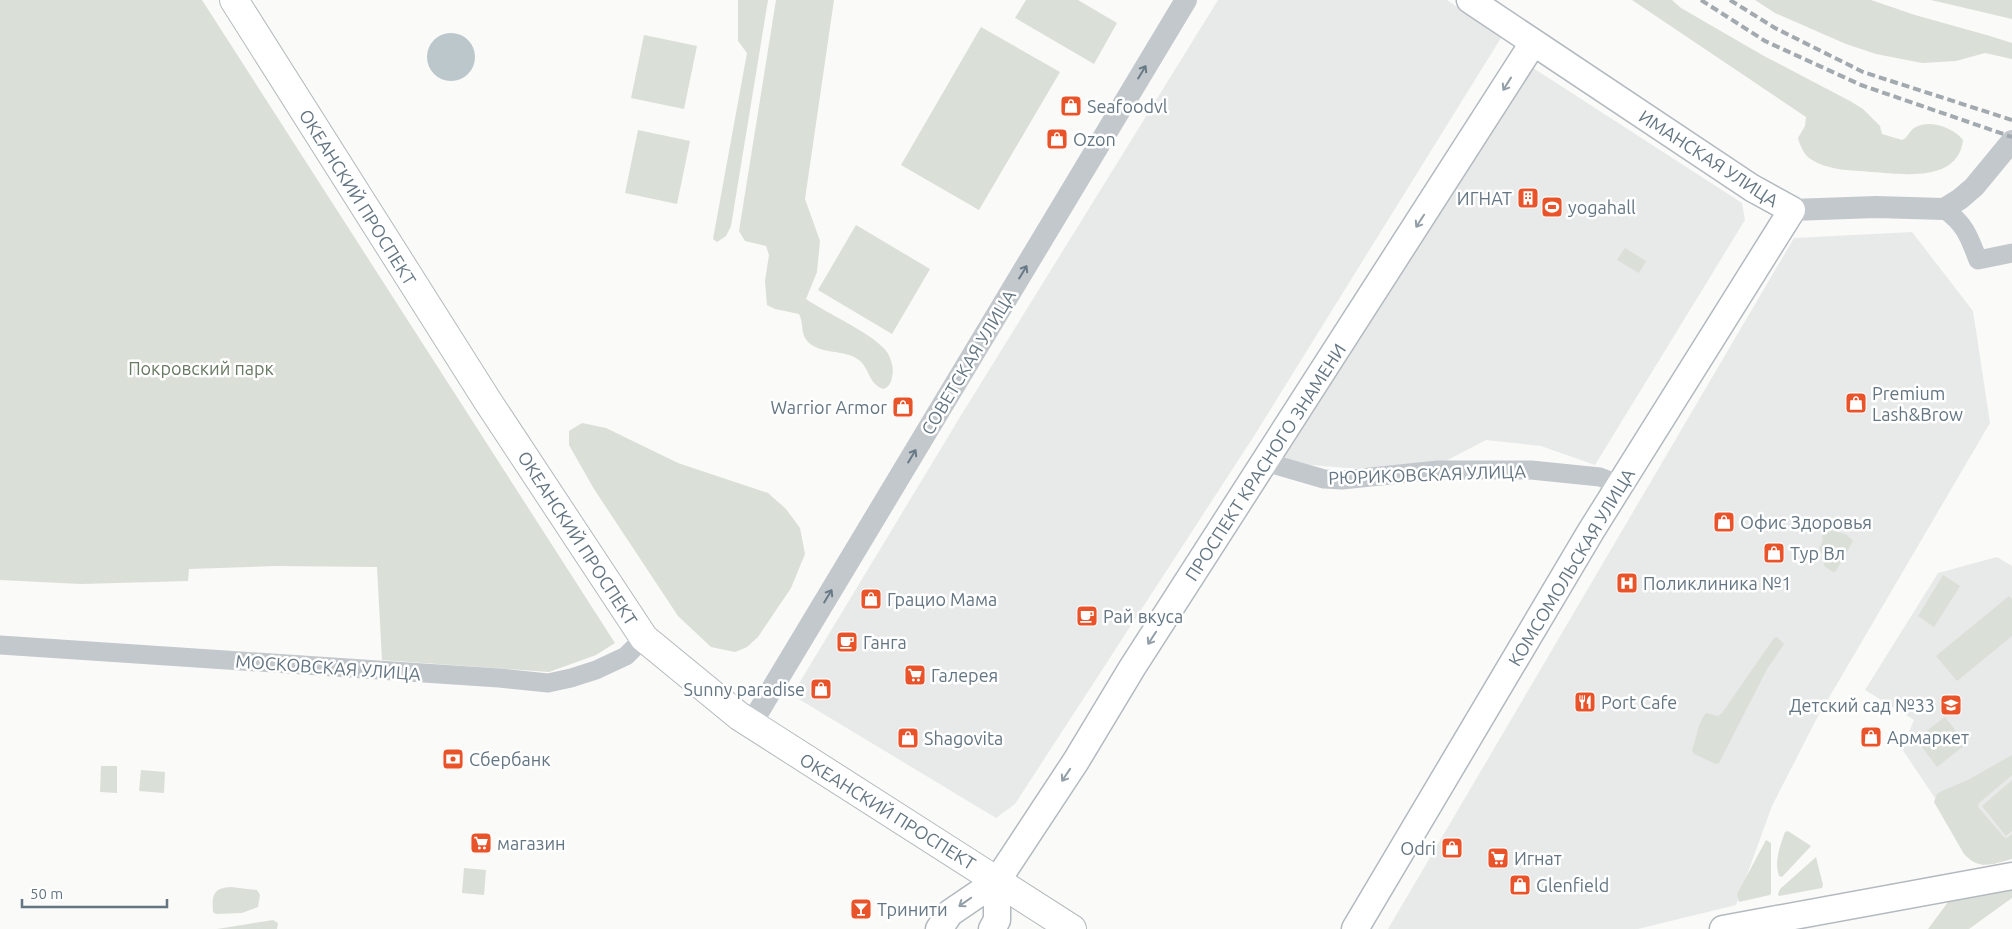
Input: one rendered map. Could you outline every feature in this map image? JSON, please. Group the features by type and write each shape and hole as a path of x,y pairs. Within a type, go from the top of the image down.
{"main road":[{"name":"ОКЕАНСКИЙ ПРОСПЕКТ","path":"234,0 487,400 644,638 751,724 1072,929"},
{"name":"ИМАНСКАЯ УЛИЦА","path":"1470,0 1752,188 1792,210"},
{"name":"ПРОСПЕКТ КРАСНОГО ЗНАМЕНИ","path":"939,929 950,913 997,880 1076,761 1533,43"},
{"name":"КОМСОМОЛЬСКАЯ УЛИЦА","path":"1355,929 1620,485 1792,210"},
{"path":"1723,929 2012,876"},
{"path":"992,929 997,920 997,880"}],"street":[{"name":"СОВЕТСКАЯ УЛИЦА","path":"751,724 1186,0"},
{"path":"2012,141 1974,187 1944,209 1955,217 1967,230 1978,260 2012,253"},
{"name":"ИМАНСКАЯ УЛИЦА","path":"1792,210 1876,207 1944,209"},
{"name":"РЮРИКОВСКАЯ УЛИЦА","path":"1265,462 1324,479 1342,480 1438,470 1531,470 1600,477 1620,485"},
{"name":"МОСКОВСКАЯ УЛИЦА","path":"0,646 499,678 548,683 596,670 626,656 644,638"}],"shaded area":[{"path":"1218,0 1447,0 1501,38 1254,436 1015,804 996,818 792,695 960,417"},
{"path":"446,33 456,33 468,40 475,52 475,62 468,74 456,81 446,81 438,77 431,70 427,62 427,52 431,44 438,37"},
{"path":"1527,64 1742,203 1745,220 1595,465 1541,446 1486,440 1442,463 1385,471 1274,462"},
{"path":"1912,232 1973,311 1990,423 1817,718 1772,806 1736,905 1638,929 1388,929 1794,238"},
{"name":"Детский сад №33","path":"1997,557 2012,566 2012,853 1976,859 1902,749 1914,720 1865,690 1938,573"}],"green space":[{"name":"Покровский парк","path":"0,0 202,0 615,643 596,655 549,672 382,660 377,567 276,566 189,569 188,581 81,584 0,580"},
{"path":"738,0 768,0 731,226 726,236 717,242 713,239 747,53 738,41"},
{"path":"776,0 834,0 805,199 820,241 817,272 806,299 872,338 887,352 892,364 893,374 887,387 883,389 874,383 859,360 847,354 819,349 808,342 804,336 799,314 775,309 767,305 765,281 769,255 766,246 745,241 739,231"},
{"path":"1026,0 1078,0 1117,23 1094,64 1015,18"},
{"path":"1632,0 1672,0 1681,8 1764,56 1863,109 1880,126 1882,134 1902,140 1914,128 1922,125 1935,124 1948,129 1963,140 1959,154 1951,163 1940,170 1913,174 1847,170 1831,168 1816,162 1805,154 1798,138 1805,126 1806,117"},
{"path":"1755,0 1871,0 1915,15 2012,43 2012,59 1985,53 1956,61 1922,63 1876,54 1846,44 1775,13"},
{"path":"1931,0 2012,0 2012,19"},
{"path":"981,27 1060,72 979,210 901,165"},
{"path":"644,35 697,46 684,109 631,98"},
{"path":"638,130 690,141 677,204 625,193"},
{"path":"856,225 930,269 892,334 818,290"},
{"path":"1625,248 1646,261 1639,273 1617,260"},
{"path":"582,423 606,428 678,463 768,493 786,509 800,528 805,554 791,588 758,637 747,647 735,652 711,647 678,616 594,489 569,445 569,431"},
{"path":"1828,529 1847,535 1853,541 1836,571 1833,572 1824,566 1825,559 1819,549 1823,540 1822,536"},
{"path":"1943,575 1960,586 1934,627 1918,616"},
{"path":"2009,596 2012,599 2012,636 1957,681 1936,656"},
{"path":"1777,637 1784,644 1767,669 1719,763 1716,764 1694,754 1692,750 1700,723 1706,713 1718,716 1722,713 1774,638"},
{"path":"1945,717 1966,744 1937,767 1916,739"},
{"path":"2012,755 2012,775 1979,803 1978,807 2004,837 2007,838 2012,834 2012,859 1986,865 1975,863 1964,854 1934,802 1937,794 1968,780"},
{"path":"101,766 117,766 117,793 100,792"},
{"path":"141,770 165,772 164,793 139,791"},
{"path":"2012,780 2012,831 2006,836 1982,806"},
{"path":"1788,831 1811,846 1782,877 1779,876 1777,859 1785,832"},
{"path":"1766,840 1771,843 1771,893 1770,895 1739,902 1737,894"},
{"path":"1816,857 1823,885 1822,888 1779,896 1780,889"},
{"path":"464,868 486,870 484,895 462,893"},
{"path":"2012,882 2012,898 1969,929 1928,929 1954,894"},
{"path":"231,887 257,890 260,895 258,907 242,913 216,914 213,912 213,901 217,891"},
{"path":"273,920 278,923 277,929 217,929"}],"railway":[{"path":"1701,0 1765,41 1861,85 2012,137"},
{"path":"1730,0 1775,28 1863,72 2012,120"}],"place":[{"name":"Seafoodvl","path":"1071,106"},
{"name":"Ozon","path":"1057,139"},
{"name":"ИГНАТ","path":"1528,198"},
{"name":"yogahall","path":"1552,207"},
{"name":"Premium Lash&Brow","path":"1856,403"},
{"name":"Warrior Armor","path":"903,407"},
{"name":"Офис Здоровья","path":"1724,522"},
{"name":"Тур Вл","path":"1774,553"},
{"name":"Поликлиника №1","path":"1627,583"},
{"name":"Грацио Мама","path":"871,599"},
{"name":"Рай вкуса","path":"1087,616"},
{"name":"Ганга","path":"847,642"},
{"name":"Галерея","path":"915,675"},
{"name":"Sunny paradise","path":"821,689"},
{"name":"Port Cafe","path":"1585,702"},
{"name":"Детский сад №33","path":"1951,705"},
{"name":"Армаркет","path":"1871,737"},
{"name":"Shagovita","path":"908,738"},
{"name":"Сбербанк","path":"453,759"},
{"name":"магазин","path":"481,843"},
{"name":"Odri","path":"1452,848"},
{"name":"Игнат","path":"1498,858"},
{"name":"Glenfield","path":"1520,885"},
{"name":"Тринити","path":"861,909"}]}
